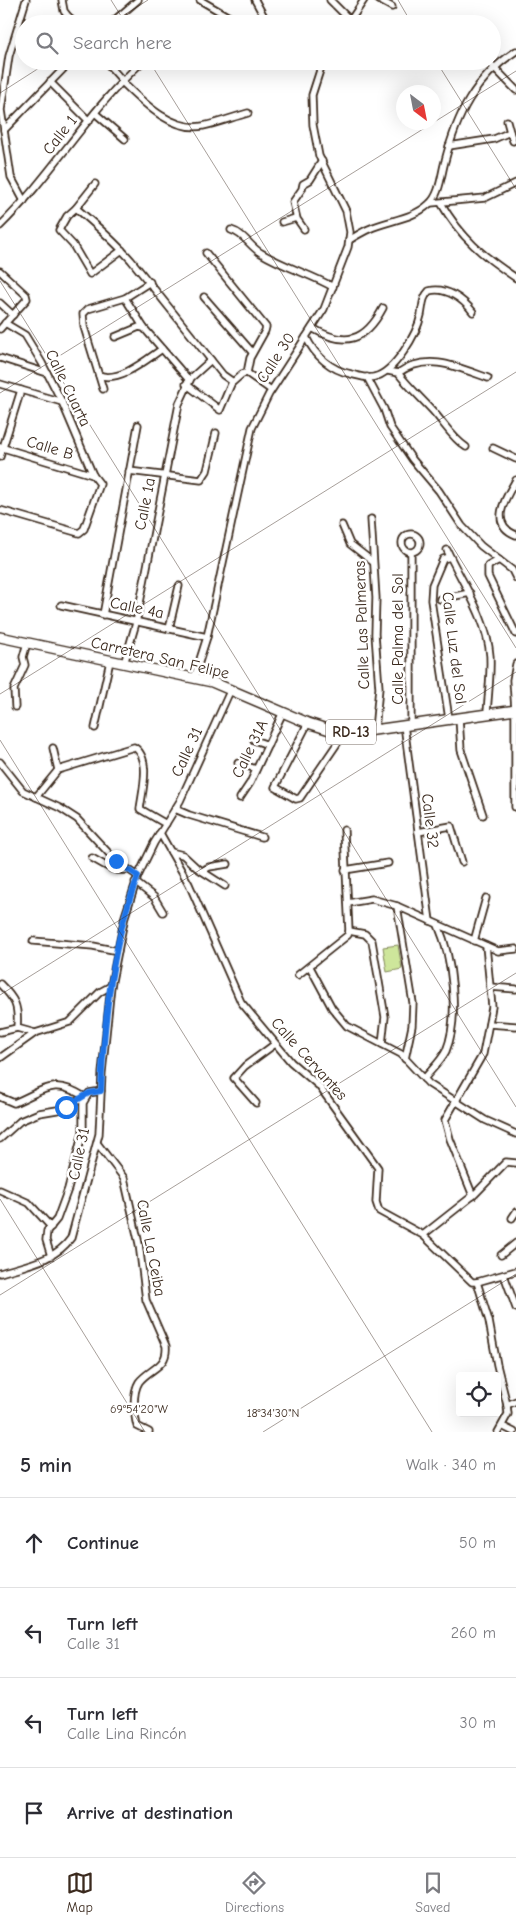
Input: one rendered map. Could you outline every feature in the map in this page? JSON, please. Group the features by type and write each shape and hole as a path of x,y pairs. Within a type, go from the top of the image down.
{"main road":[{"name":"Carretera San Felipe","path":"0,637 194,678 231,689 308,723 345,732 375,730 516,710"}],"street":[{"path":"23,15 26,0"},
{"path":"62,0 64,11 67,15"},
{"path":"120,15 138,0"},
{"path":"200,0 226,15"},
{"path":"255,0 263,15"},
{"path":"330,0 343,15"},
{"path":"354,15 364,0"},
{"path":"379,0 392,7"},
{"path":"15,47 4,82 1,110 11,177 24,201"},
{"path":"501,64 516,51"},
{"path":"4,130 62,70"},
{"path":"113,70 148,106 181,125 204,126 248,113"},
{"name":"Calle 1","path":"0,226 24,201 122,80 133,70"},
{"name":"Calle 30","path":"194,678 207,637 247,444 257,414 324,309 349,240 350,232 346,211 322,161 313,125 312,96 320,70"},
{"path":"349,240 368,229 410,216 431,203 437,194 449,146 462,110 494,70"},
{"path":"497,70 503,74 516,90"},
{"path":"50,82 89,121"},
{"path":"95,113 125,139"},
{"path":"507,121 513,140"},
{"path":"449,146 494,139 510,132"},
{"path":"304,229 296,218 293,202 303,184 310,180 322,161"},
{"path":"431,203 485,198 516,183"},
{"path":"95,184 76,208 67,216 58,230 74,247 89,273 122,250"},
{"path":"441,202 459,232 493,262 516,278"},
{"path":"76,208 122,250 150,282 223,376 232,382"},
{"path":"282,222 296,218"},
{"path":"231,230 244,236 263,254 313,276 332,287"},
{"path":"206,252 266,327 265,332 252,352 247,374"},
{"path":"0,271 26,295 27,299 0,329"},
{"path":"103,388 84,327 83,314 88,309 125,298 150,282"},
{"path":"306,337 311,348 339,372 367,378 375,377 388,371 415,332 422,315 423,302 429,291 444,291 458,297 473,312"},
{"path":"204,297 252,352"},
{"path":"125,298 144,328 188,382 220,410 232,382 242,374 247,374 271,390"},
{"path":"0,304 13,315"},
{"path":"312,328 331,338 353,339 373,325 383,308"},
{"name":"Calle Cuarta","path":"0,510 74,532 84,529 100,484 93,475 62,402 27,338 5,323"},
{"path":"115,337 140,327 144,328"},
{"path":"99,375 108,377 118,374 162,349"},
{"path":"0,358 47,373"},
{"name":"Calle 1a","path":"124,664 136,623 179,404 188,382 211,360"},
{"path":"398,373 407,367 434,362 446,362 488,378"},
{"path":"388,371 398,373 412,392 431,408 456,441 466,447"},
{"path":"367,378 384,409 390,427 452,511 480,546 512,570 516,578"},
{"path":"0,384 62,402"},
{"path":"0,457 21,390"},
{"path":"103,615 138,425"},
{"path":"129,471 196,481 204,477 216,433"},
{"name":"Calle B","path":"2,447 93,475"},
{"path":"494,448 516,459"},
{"path":"516,480 503,501 502,521 510,533 516,535"},
{"name":"Calle Las Palmeras","path":"371,519 379,688 375,730"},
{"path":"342,525 350,544 373,562"},
{"path":"447,550 479,614 490,657 487,714"},
{"name":"Calle Palma del Sol","path":"408,724 411,554"},
{"name":"Calle Luz del Sol","path":"449,719 431,600 432,585 443,559 450,557"},
{"path":"499,560 488,566 488,576 516,634"},
{"path":"169,628 178,586"},
{"path":"440,599 470,593"},
{"name":"Calle 4a","path":"61,605 136,623 207,637"},
{"path":"15,707 14,689 26,665 23,657 27,643"},
{"path":"95,728 110,661"},
{"path":"515,808 516,710 513,680 516,664"},
{"name":"Calle 31","path":"0,1273 51,1256 63,1249 71,1238 97,1143 111,986 135,882 160,833 175,809 231,689"},
{"name":"Calle 31A","path":"240,798 283,712"},
{"path":"459,718 461,750 483,815"},
{"path":"308,723 275,787 296,799 300,798 345,732"},
{"name":"Calle 32","path":"408,724 418,832 430,921"},
{"path":"254,740 268,745"},
{"path":"53,748 58,770"},
{"path":"36,797 58,770 136,748 142,760 144,776 140,809 166,824"},
{"path":"0,762 22,792 60,808 77,820 126,870 138,876"},
{"path":"238,763 256,768"},
{"path":"175,809 262,837"},
{"path":"418,832 451,826 462,862"},
{"path":"298,975 348,935 350,931 344,830"},
{"name":"Calle Cervantes","path":"160,833 189,884 204,922 227,967 241,1002 275,1044 319,1086 378,1168 376,1202 379,1211 423,1235 466,1278 477,1282"},
{"path":"171,852 183,855 202,871 225,886"},
{"path":"92,858 111,869 126,870"},
{"path":"345,870 388,863"},
{"path":"202,871 209,867 228,864"},
{"path":"135,882 154,897 163,912"},
{"path":"474,941 486,898"},
{"path":"348,903 372,899 397,906 498,951 516,950"},
{"path":"397,906 413,1003 412,1026 405,1059"},
{"path":"424,1079 446,1052 453,1020 452,988 444,937 438,925"},
{"path":"350,931 365,934 372,941 385,1017 382,1044"},
{"path":"33,941 93,946 118,951"},
{"path":"473,1196 445,1120 483,1054 492,1007 486,946"},
{"path":"310,967 332,1008 347,1026 401,1054 424,1079 457,1102 485,1120 516,1134"},
{"path":"0,984 13,996 19,1012 17,1028"},
{"path":"0,1058 36,1033 70,1022 100,992 111,986"},
{"path":"490,987 516,990"},
{"path":"489,1024 516,1026"},
{"path":"0,1032 17,1028 36,1033"},
{"path":"256,1103 234,1078 245,1066 275,1044"},
{"path":"0,1097 14,1103 38,1092 62,1085 85,1097"},
{"path":"0,1139 20,1121 39,1113 63,1109 89,1093 101,1091"},
{"path":"51,1256 46,1240 47,1231 63,1203 83,1132 85,1097"},
{"name":"Calle La Ceiba","path":"97,1143 124,1178 139,1244 146,1300 166,1346 167,1353 163,1362 140,1381 137,1388 135,1420 141,1431 149,1432"},
{"path":"423,1235 473,1196 506,1162 516,1163"},
{"path":"0,1190 29,1203 51,1227"},
{"path":"501,1255 516,1243"},
{"path":"514,1432 500,1429 508,1414 507,1405 489,1321 477,1282 516,1271"},
{"path":"504,1275 516,1308"},
{"path":"507,1405 516,1401"}],"green space":[{"path":"398,945 402,969 387,972 383,947"}],"route":[{"path":"66,1107 89,1093 101,1091 111,986 125,916 138,876 126,870 116,861"}]}
